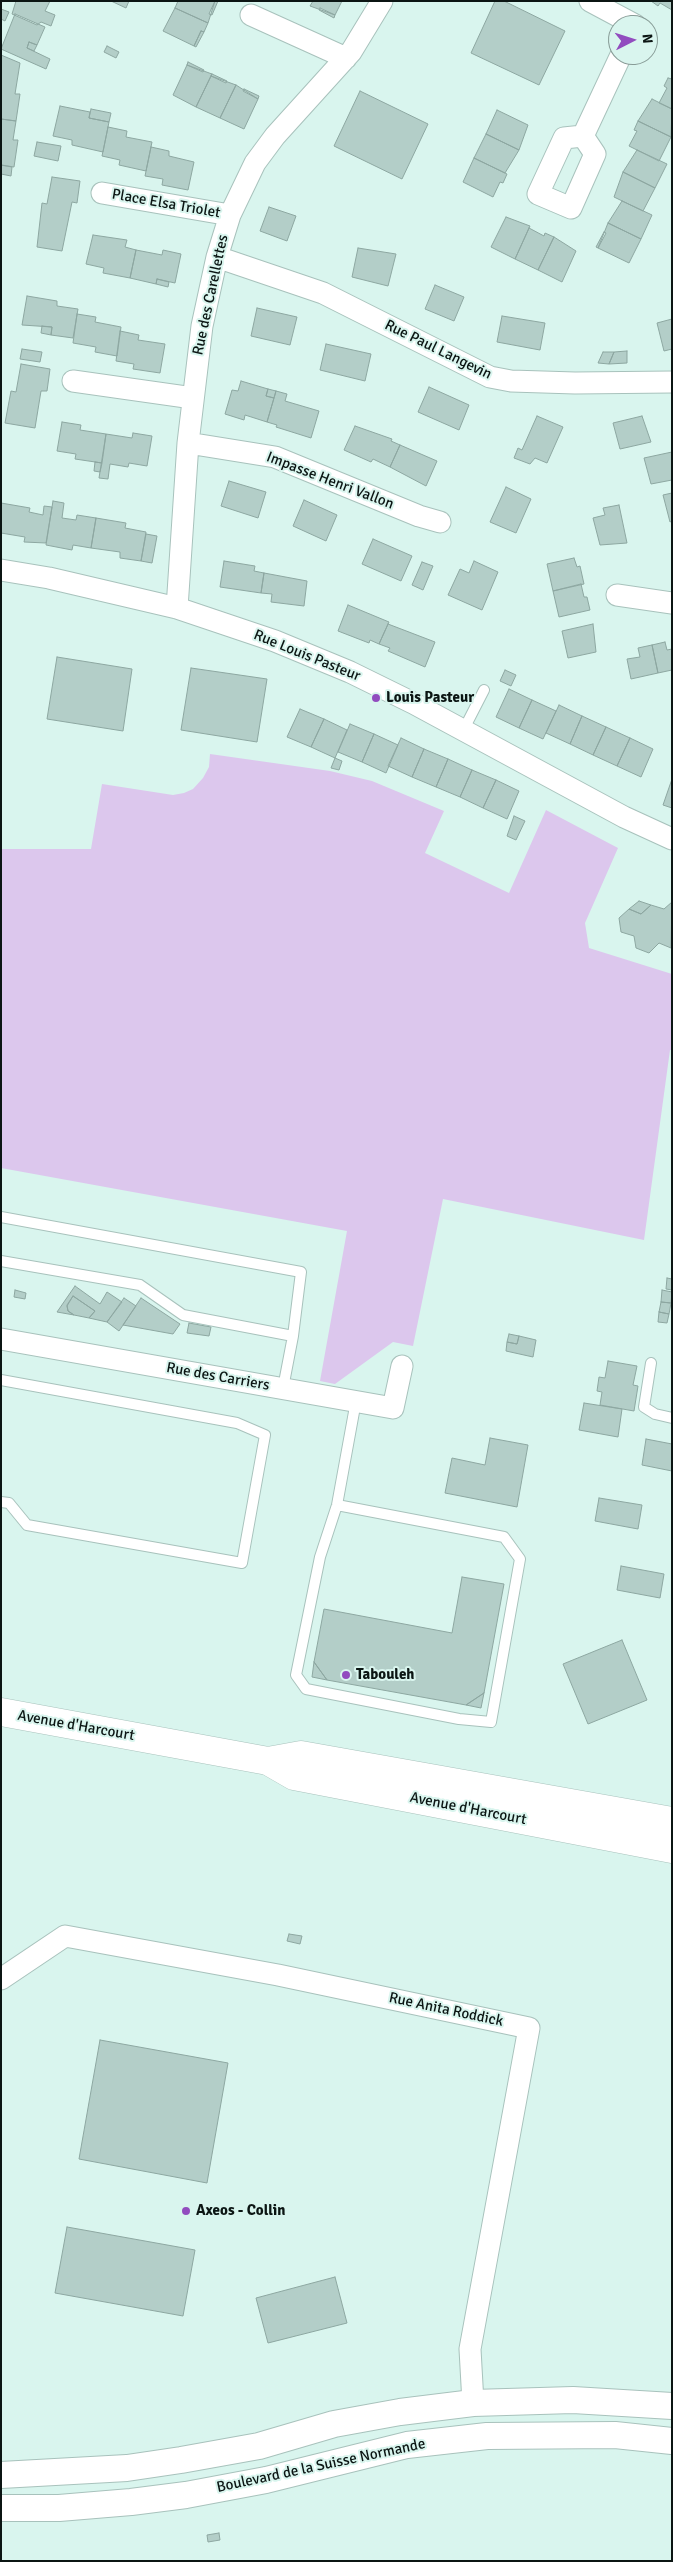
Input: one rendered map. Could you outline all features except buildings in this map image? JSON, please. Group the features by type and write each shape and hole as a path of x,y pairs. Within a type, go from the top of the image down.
{"main road":[{"name":"Avenue d'Harcourt","path":"1,1712 268,1761 301,1756 672,1821"},
{"name":"Avenue d'Harcourt","path":"268,1761 294,1776 672,1849"}],"street":[{"name":"Rue des Carellettes","path":"177,608 192,398 202,326 216,257 230,215 255,163 275,136 346,58 370,25 382,1"},
{"path":"590,1 616,15"},
{"path":"251,15 346,58"},
{"path":"583,136 616,65"},
{"name":"Place Elsa Triolet","path":"102,193 230,215"},
{"name":"Rue Paul Langevin","path":"216,257 323,293 490,377 511,381 575,384 672,382"},
{"path":"73,381 192,398"},
{"name":"Impasse Henri Vallon","path":"188,443 275,457 419,516 440,522"},
{"name":"Rue Louis Pasteur","path":"1,570 49,578 177,608 275,641 350,672 464,729 624,817 672,839"},
{"path":"617,595 672,603"},
{"name":"Rue des Carriers","path":"1,1339 393,1408 402,1366"},
{"name":"Rue Anita Roddick","path":"1,1979 65,1936 286,1977 529,2028 470,2349 473,2403"},
{"path":"1,2475 127,2468 181,2460 259,2446 334,2424 400,2412 473,2403 573,2400 672,2406"},
{"name":"Boulevard de la Suisse Normande","path":"1,2508 59,2508 177,2496 266,2480 335,2461 407,2445 487,2436 615,2435 672,2441"}],"lane":[{"path":"464,729 484,690"},
{"path":"1,1217 302,1272 283,1388"},
{"path":"1,1261 140,1284 183,1315 292,1336"},
{"path":"650,1363 644,1406 655,1414 672,1418"},
{"path":"1,1380 237,1423 265,1436 242,1563 27,1525 8,1503 1,1502"},
{"path":"337,1505 504,1537 520,1559 491,1722 459,1718 306,1690 296,1675 320,1557 337,1505 356,1401"}],"shaded area":[{"path":"210,754 330,771 372,781 444,811 425,853 509,893 546,810 618,848 585,923 589,948 672,974 672,1050 670,1050 644,1240 443,1199 413,1346 393,1342 335,1384 320,1381 347,1231 1,1168 1,849 91,849 102,784 173,795 184,793 193,789 203,778 209,767"}],"place":[{"name":"Louis Pasteur","path":"376,698"},
{"name":"Tabouleh","path":"346,1675"},
{"name":"Axeos - Collin","path":"186,2211"}]}
